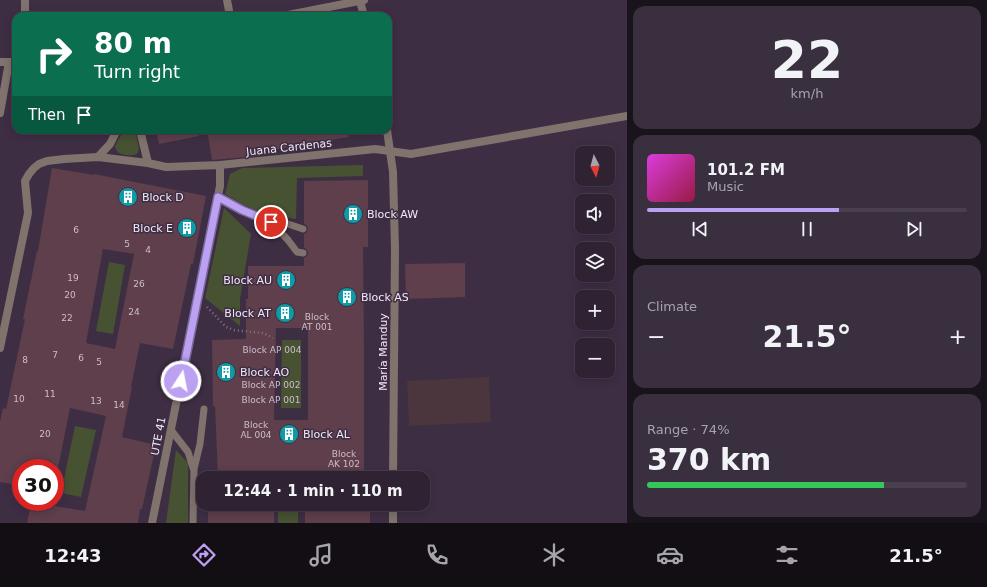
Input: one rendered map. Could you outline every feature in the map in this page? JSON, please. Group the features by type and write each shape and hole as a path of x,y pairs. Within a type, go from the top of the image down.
{"street":[{"path":"25,0 25,12"},
{"path":"227,0 229,12"},
{"path":"303,12 362,0 364,12"},
{"path":"0,62 12,62 0,113"},
{"name":"Juana Cardenas","path":"0,348 28,213 25,181 34,168 47,161 98,157 148,163 166,167 220,165 375,149 411,154 627,116"},
{"path":"98,157 110,144 115,134"},
{"path":"141,134 148,163"},
{"name":"María Manduy","path":"388,134 393,172 395,249 393,471"},
{"name":"UTE 41","path":"152,523 218,197 220,186 220,165"},
{"path":"393,511 393,523"}],"lane":[{"path":"218,197 242,210 271,222 285,223 303,228"},
{"path":"271,222 297,252 303,253"},
{"path":"193,523 194,469 200,444 204,409"},
{"path":"171,430 188,452 194,469"}],"path":[{"path":"198,296 226,327 234,330 263,333 273,338"}],"shaded area":[{"path":"489,377 491,422 409,426 407,381"}],"green space":[{"path":"122,134 136,134 139,149 137,154 125,155 118,152 115,146"},
{"path":"363,165 363,176 297,178 296,219 265,214 244,205 225,194 230,174 242,168"},
{"path":"224,208 251,234 240,299 240,326 205,298"},
{"path":"109,262 125,265 113,334 96,331"},
{"path":"282,340 301,340 301,408 281,408"},
{"path":"75,426 96,430 81,497 64,494 64,479"},
{"path":"176,450 188,463 188,523 166,523"},
{"path":"278,511 298,511 298,523 278,523"}],"building":[{"path":"157,134 199,134 199,136 159,144"},
{"path":"208,134 349,134 349,137 272,150 272,153 258,156 212,160"},
{"path":"52,168 94,174 206,196 193,264 191,264 173,349 140,343 122,437 156,445 138,523 27,523 29,511 64,511 64,508 85,511 106,416 70,408 60,459 12,459 12,484 0,482 0,422 3,408 6,409 25,319 23,319","holes":["103,249 134,254 115,349 86,343"]},
{"path":"368,180 368,247 363,247 364,471 218,471 215,406 213,406 212,340 246,339 248,266 304,266 304,258 308,253 304,248 304,234 307,232 308,228 304,224 304,181","holes":["276,328 308,328 308,420 274,420"]},
{"path":"465,263 465,297 406,299 405,264"},
{"path":"208,511 274,511 274,523 208,523"},
{"path":"305,511 370,511 370,523 305,523"}],"place":[{"name":"Block D","path":"128,197"},
{"name":"Block AW","path":"353,214"},
{"name":"Block E","path":"187,228"},
{"name":"Block AU","path":"286,280"},
{"name":"Block AS","path":"347,297"},
{"name":"Block AT","path":"285,313"},
{"name":"Block AO","path":"226,372"},
{"name":"Block AL","path":"289,434"}],"route":[{"path":"181,381 218,197 242,210 271,222"}]}
